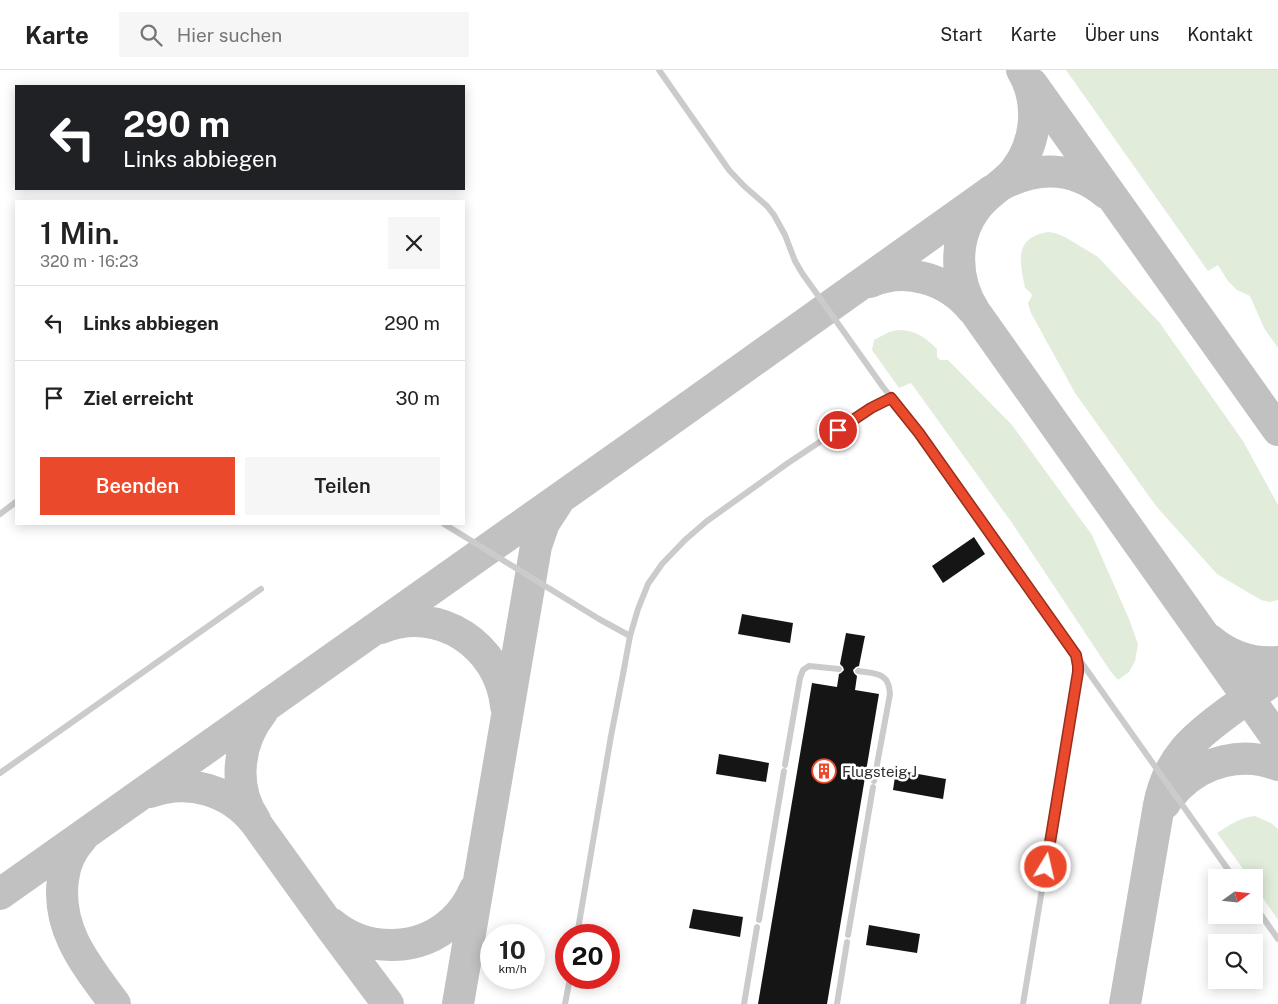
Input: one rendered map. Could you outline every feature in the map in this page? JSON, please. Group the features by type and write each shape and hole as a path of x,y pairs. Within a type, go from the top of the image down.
{"lane":[{"path":"658,70 729,170 767,206 785,235 794,261 1074,650 1228,869"},
{"path":"579,924 630,636 648,584 662,564 685,540 729,505 871,408 891,398"},
{"path":"0,514 15,503"},
{"path":"446,525 630,636"},
{"path":"0,773 261,589"},
{"path":"1023,1004 1078,672 1077,658 1074,650"},
{"path":"744,1004 800,678 803,670 809,666 840,669"},
{"path":"837,1004 890,694 890,685 886,679 880,675 858,671"},
{"path":"1263,918 1278,939"},
{"path":"565,1004 568,989"}],"green space":[{"path":"1066,70 1278,70 1278,348 1264,328 1250,296 1237,290 1228,281 1218,265 1208,271"},
{"path":"1048,232 1065,237 1098,257 1159,322 1243,441 1278,505 1278,600 1270,602 1261,600 1217,574 1156,506 1075,393 1031,313 1028,303 1032,296 1025,288 1021,252 1029,240 1037,235"},
{"path":"898,330 915,333 928,341 937,349 937,357 940,360 948,360 1012,425 1092,535 1138,644 1135,661 1129,672 1118,680 1012,523 911,383 899,388 872,350 874,340 889,332"},
{"path":"1255,816 1271,823 1278,829 1278,920 1263,898 1263,869 1243,869 1217,833 1231,824"}],"building":[{"path":"974,537 985,554 943,583 932,566"},
{"path":"742,614 793,623 790,643 738,634"},
{"name":"Flugsteig J","path":"846,633 865,636 859,666 853,670 857,676 855,690 879,694 827,1004 758,1004 812,683 837,687 839,674 844,670 840,664"},
{"path":"719,754 769,763 766,782 716,774"},
{"path":"896,770 946,779 943,799 893,790"},
{"path":"693,909 743,917 740,937 689,928"},
{"path":"869,925 920,934 917,953 866,945"}],"taxiway":[{"path":"1022,70 1032,95 1034,108 1032,135 1022,160 1015,171 981,202 965,227 959,256 963,285 968,299 975,312 1278,740"},
{"path":"1032,84 1278,430"},
{"path":"1001,185 1028,174 1055,172 1081,178 1094,184 1106,193"},
{"path":"0,894 993,190"},
{"path":"870,282 883,277 897,275 925,278 951,290 972,309"},
{"path":"458,1004 536,546 544,523 557,503"},
{"path":"381,628 403,622 424,622 444,626 463,636 479,649 492,665 501,684 506,706"},
{"path":"1210,640 1217,646 1242,658 1260,662 1278,662"},
{"path":"1125,1004 1159,805 1169,774 1184,750 1205,730 1278,677"},
{"path":"255,820 243,793 241,765 248,737 262,712"},
{"path":"1165,803 1187,779 1211,765 1238,759 1265,761 1278,765"},
{"path":"150,792 179,786 193,787 221,795 245,811 388,1004"},
{"path":"82,838 69,857 64,873 62,897 64,915 69,931 84,961 115,1004"},
{"path":"332,924 361,940 377,944 409,943 425,939 453,921 466,906 475,889"}],"place":[{"name":"Flugsteig J","path":"824,771"}],"route":[{"path":"838,430 871,408 891,398 919,433 1074,650 1078,672 1046,867"}]}
